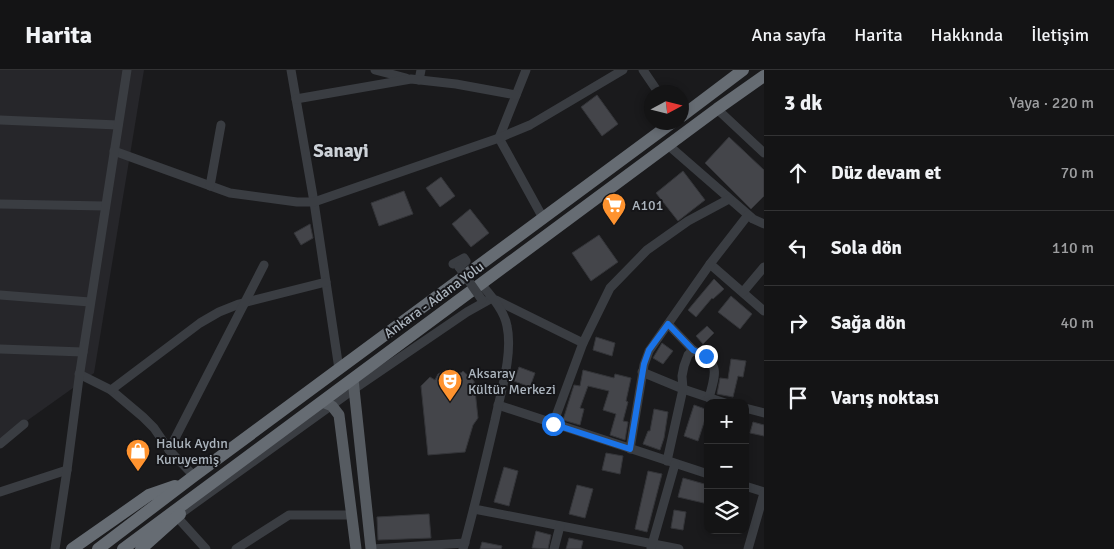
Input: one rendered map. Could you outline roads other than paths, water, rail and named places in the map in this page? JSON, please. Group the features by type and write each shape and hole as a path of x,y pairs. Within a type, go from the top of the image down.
{"highway":[{"path":"689,111 743,70"},
{"name":"Ankara - Adana Yolu","path":"123,549 199,492 327,404 481,284 764,76"},
{"name":"Ankara - Adana Yolu","path":"98,549 662,130"},
{"path":"72,549 149,494 190,479"},
{"path":"141,549 179,516 199,492"}],"main road":[{"path":"353,384 372,549"},
{"path":"327,404 339,415 356,549"}],"street":[{"path":"55,549 79,374 127,70"},
{"path":"291,70 314,202 339,369"},
{"path":"375,70 415,80 456,84 516,95"},
{"path":"296,99 415,80 421,70"},
{"path":"499,138 526,70"},
{"path":"114,151 230,192 297,202 314,202 499,138 530,125 623,70"},
{"path":"643,70 653,85"},
{"path":"717,109 764,153"},
{"path":"0,120 118,125"},
{"path":"210,186 221,124"},
{"path":"499,138 543,218"},
{"path":"668,146 748,215 764,224"},
{"path":"553,424 583,343 610,288 647,250 688,221 729,199"},
{"path":"0,204 105,206"},
{"path":"630,449 642,372 649,350 710,264 748,215"},
{"path":"710,264 764,310"},
{"path":"169,450 264,265"},
{"path":"456,266 482,300 467,308 467,312"},
{"path":"743,292 764,267"},
{"path":"111,390 200,323 219,312 244,303 326,282"},
{"path":"372,549 464,546 505,375 509,338 507,324 493,298 481,284"},
{"path":"0,295 90,302"},
{"path":"493,298 583,343"},
{"path":"353,384 467,312 493,298"},
{"path":"668,324 693,350 706,356 712,362 714,377 709,398"},
{"path":"0,349 83,352"},
{"path":"652,546 671,462 683,389 682,376 684,366 688,355 693,350"},
{"path":"642,372 712,399"},
{"path":"79,374 111,390 143,417 154,428 190,479"},
{"path":"206,549 179,516 327,404"},
{"path":"498,405 704,473"},
{"path":"749,409 764,413"},
{"path":"0,444 24,424"},
{"path":"0,492 67,470"},
{"path":"748,549 764,492 749,487"},
{"path":"474,508 652,546 679,549"},
{"path":"236,549 289,515 352,515"},
{"path":"554,549 560,526"}],"place":[{"name":"A101","path":"614,226"},
{"name":"Aksaray Kültür Merkezi","path":"450,402"},
{"name":"Haluk Aydın Kuruyemiş","path":"138,472"}],"district":[{"name":"Sanayi","path":"341,151"}]}
